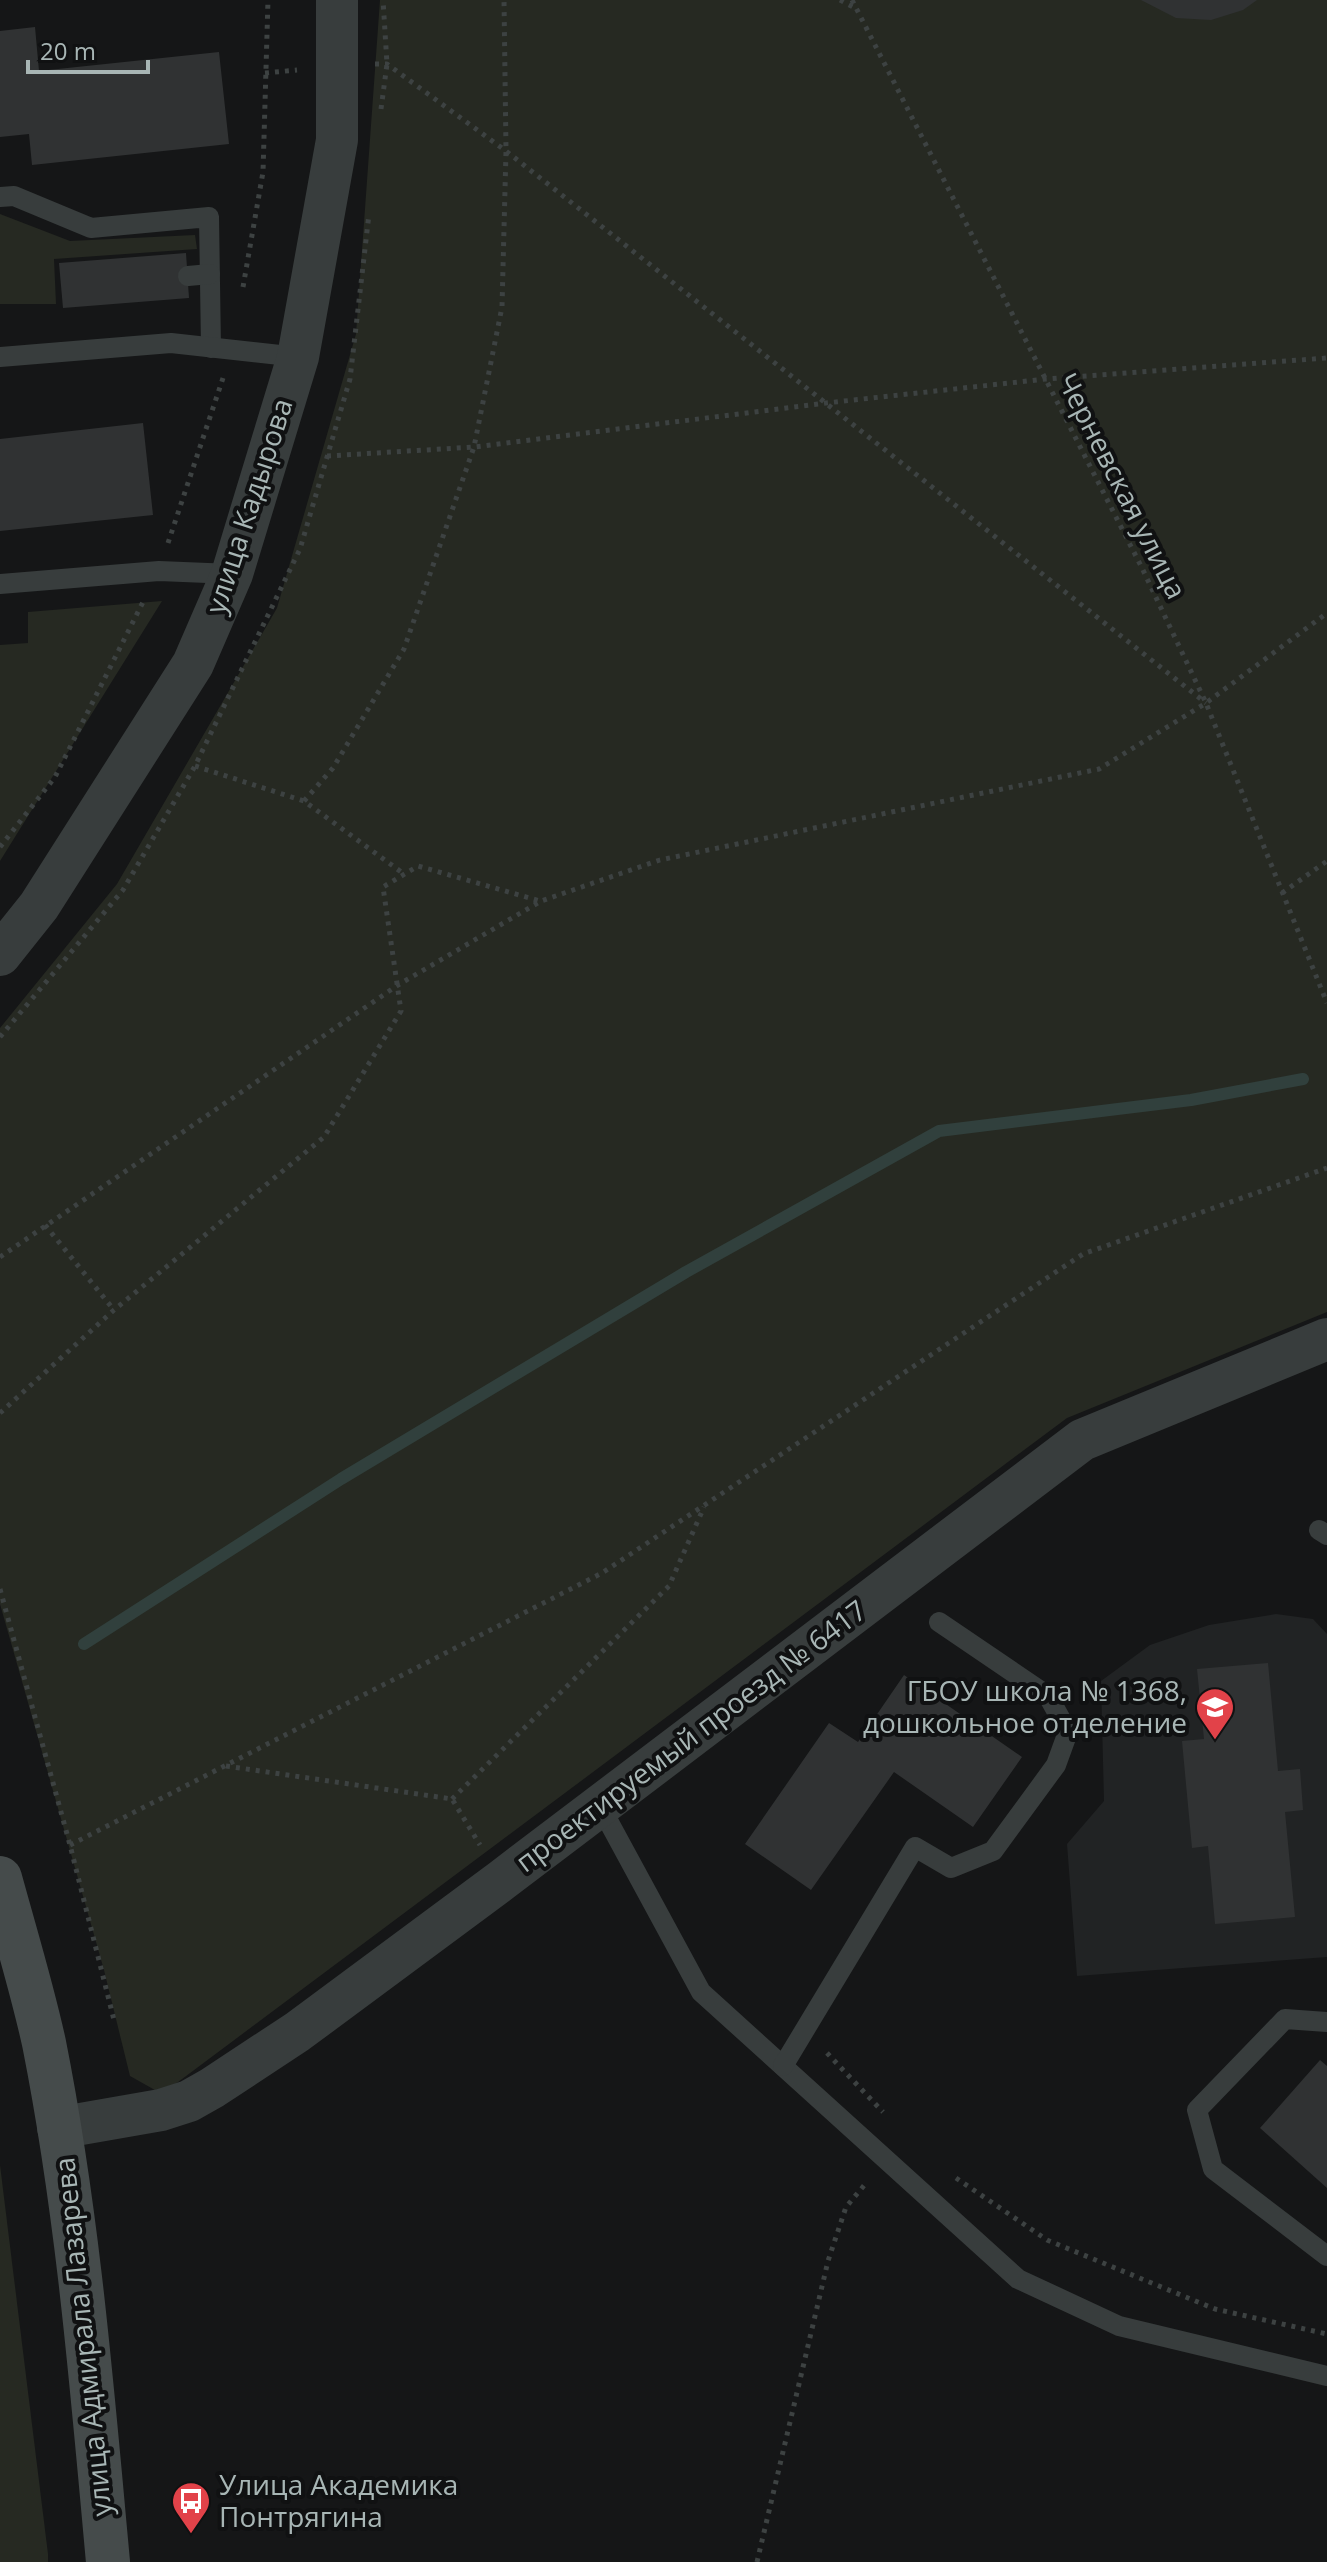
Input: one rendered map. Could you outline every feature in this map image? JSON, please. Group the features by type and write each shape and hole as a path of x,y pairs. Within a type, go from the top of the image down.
{"street":[{"name":"улица Кадырова","path":"0,955 39,906 193,664 232,574 298,357 337,140 337,0"},
{"name":"проектируемый проезд № 6417","path":"58,2128 161,2110 189,2101 212,2088 297,2032 502,1880 1082,1440 1327,1339"},
{"name":"улица Адмирала Лазарева","path":"0,1878 43,2041 58,2128 82,2281 108,2562"}],"lane":[{"path":"0,197 14,196 91,228 209,217 210,274 222,349"},
{"path":"188,276 210,274"},
{"path":"0,357 171,343 298,357"},
{"path":"0,584 159,571 232,574"},
{"path":"783,2066 915,1847 951,1868 993,1851 1056,1765 1068,1732 1048,1696 939,1622"},
{"path":"599,1804 701,1992 1018,2279 1119,2326 1327,2376"},
{"path":"1327,2022 1285,2019 1197,2110 1213,2169 1327,2256"}],"path":[{"path":"0,847 55,777 159,571 222,349 263,172 268,0"},
{"path":"304,801 333,768 404,649 474,447 502,307 506,151 504,0"},
{"path":"840,0 856,8"},
{"name":"Черневская улица","path":"852,0 1142,568 1206,703 1327,1003"},
{"path":"387,64 506,151 1206,703"},
{"path":"327,456 474,447 1046,379 1327,358"},
{"path":"0,1257 398,985 541,901 660,860 1099,769 1206,703 1327,613"},
{"path":"195,766 304,801 404,874"},
{"path":"1282,893 1327,861"},
{"path":"0,1413 114,1310 324,1137 401,1011 383,887 418,866 541,901"},
{"path":"70,1845 602,1573 1083,1254 1327,1168"},
{"path":"45,1225 114,1310"},
{"path":"452,1799 669,1586 705,1505"},
{"path":"0,1589 115,2024"},
{"path":"223,1766 452,1799"},
{"path":"452,1799 502,1880"},
{"path":"805,2029 887,2115"},
{"path":"757,2562 828,2261 846,2207 886,2159"},
{"path":"951,2175 1047,2240 1215,2309 1327,2334"}],"shaded area":[{"path":"380,0 1327,0 1327,1312 1067,1418 162,2094 130,2076 104,1970 0,1604 0,1028 117,884 277,608 356,334"},
{"path":"0,214 70,241 195,235 197,249 54,259 56,304 0,304"},
{"path":"162,601 0,861 0,645 28,643 28,612"},
{"name":"ГБОУ школа № 1368, дошкольное отделение","path":"1276,1614 1313,1619 1327,1634 1327,1957 1077,1976 1067,1844 1104,1801 1101,1681 1150,1645 1209,1625"},
{"path":"0,2165 48,2554 48,2562 0,2562"}],"building":[{"path":"1141,0 1257,0 1243,10 1211,20 1176,18"},
{"path":"35,27 39,71 219,52 229,144 32,165 29,134 0,137 0,31"},
{"path":"186,253 189,298 63,308 59,263"},
{"path":"143,423 153,515 0,531 0,439"},
{"path":"1268,1663 1278,1771 1300,1769 1303,1810 1285,1812 1295,1917 1215,1924 1208,1846 1192,1848 1182,1741 1204,1739 1197,1669"},
{"path":"904,1675 1022,1757 973,1827 894,1772 811,1890 745,1844 829,1723 858,1742"},
{"path":"1320,2060 1327,2066 1327,2188 1260,2128"}],"waterway":[{"path":"84,1644 341,1479 686,1272 939,1131 1191,1100 1303,1079"}],"place":[{"name":"ГБОУ школа № 1368, дошкольное отделение","path":"1215,1741"},
{"name":"Улица Академика Понтрягина","path":"191,2535"}]}
